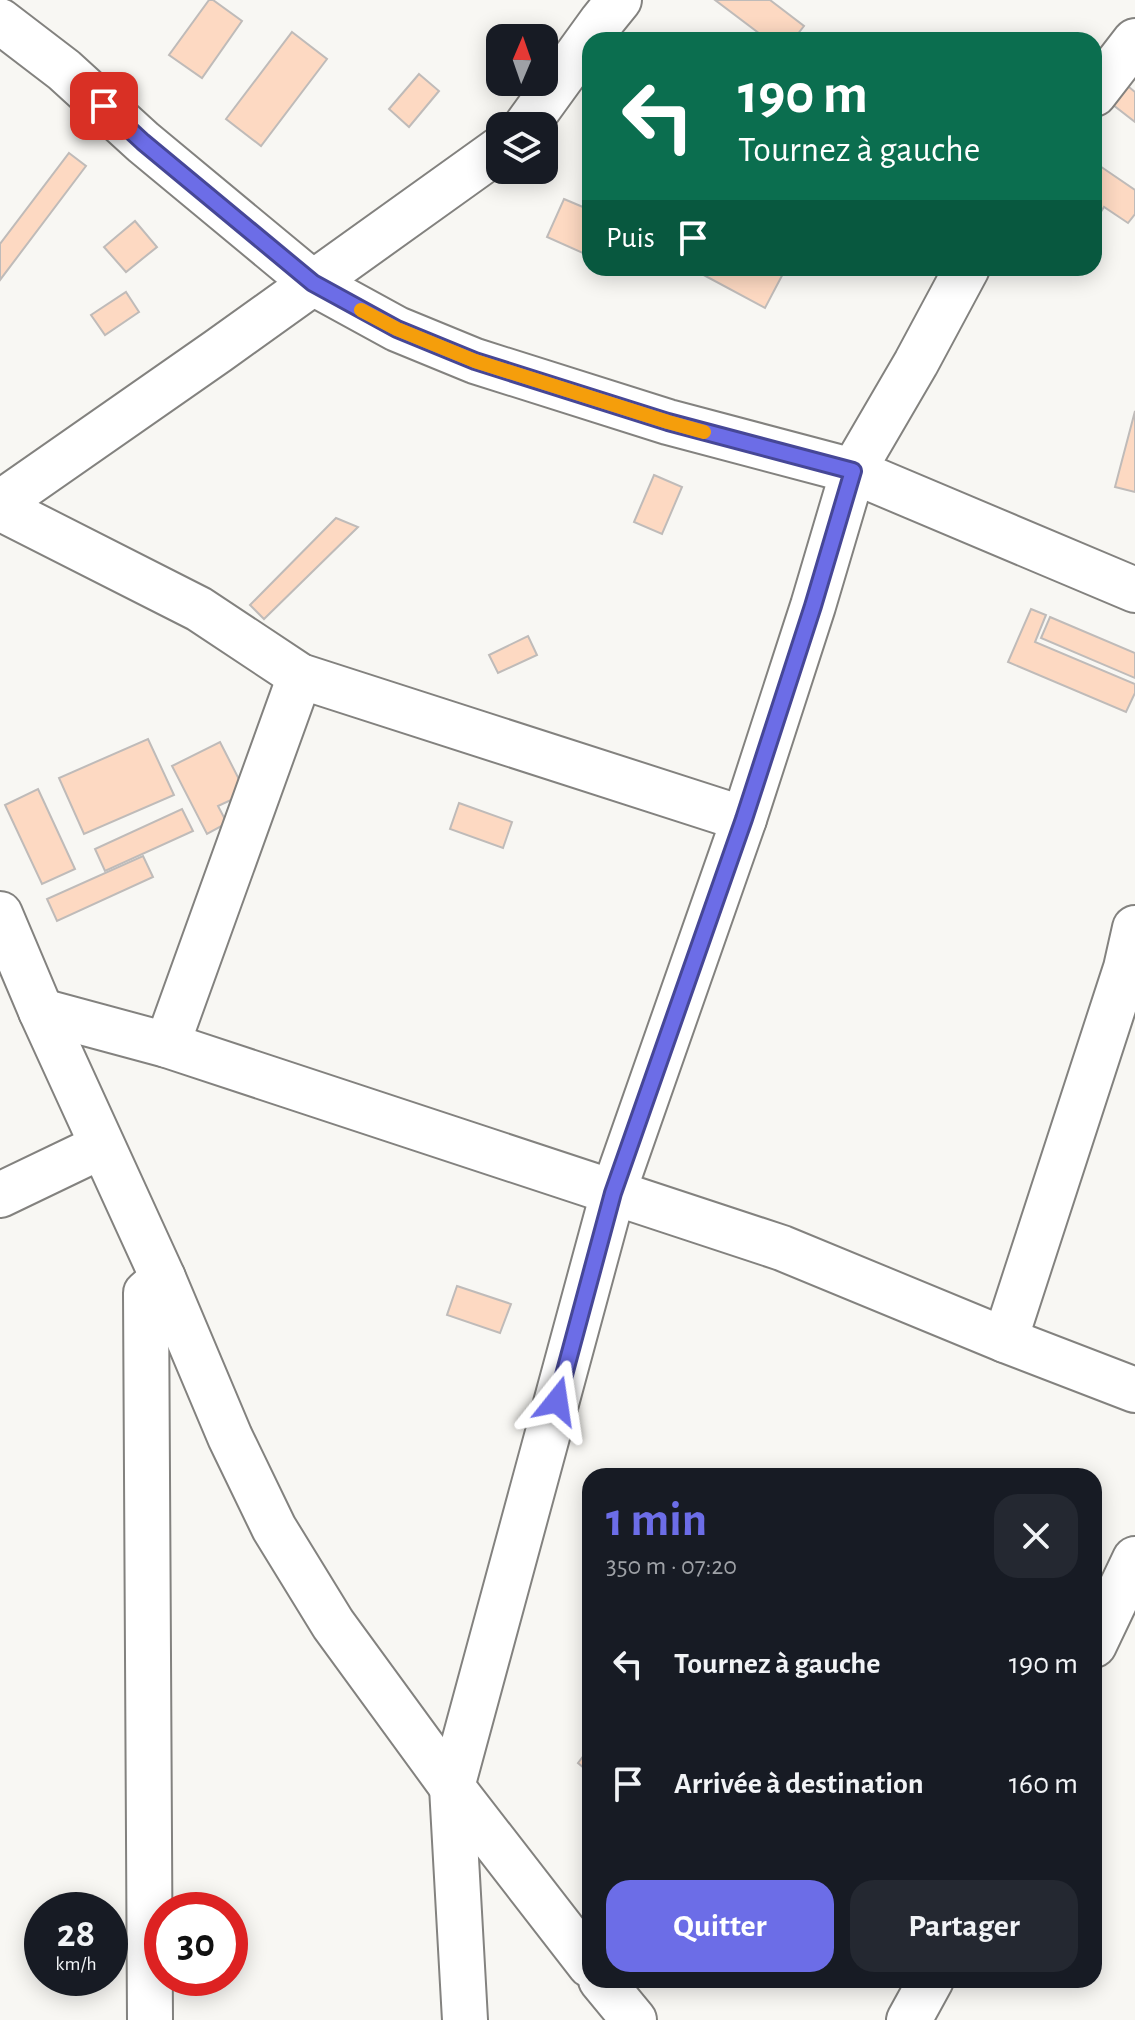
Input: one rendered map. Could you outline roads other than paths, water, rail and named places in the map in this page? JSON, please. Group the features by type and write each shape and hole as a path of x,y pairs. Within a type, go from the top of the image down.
{"street":[{"path":"584,32 599,7"},
{"path":"0,21 64,70 143,142 313,283 397,329 475,361 668,422 853,471 1135,590"},
{"path":"535,112 582,35"},
{"path":"1102,84 1135,41"},
{"path":"486,159 0,506 199,609 300,676 744,819"},
{"path":"465,2020 452,1787 613,1193 744,819 853,471 963,276"},
{"path":"167,1045 300,676"},
{"path":"0,914 163,1278 230,1437 274,1528 333,1624 452,1787 582,1955"},
{"path":"1005,1340 1132,956"},
{"path":"41,1011 167,1045 782,1248 1135,1390"},
{"path":"0,1195 102,1146"},
{"path":"150,2020 146,1293 163,1278"},
{"path":"1102,1628 1135,1559"},
{"path":"608,1988 634,2020"},
{"path":"909,2020 927,1988"}]}
